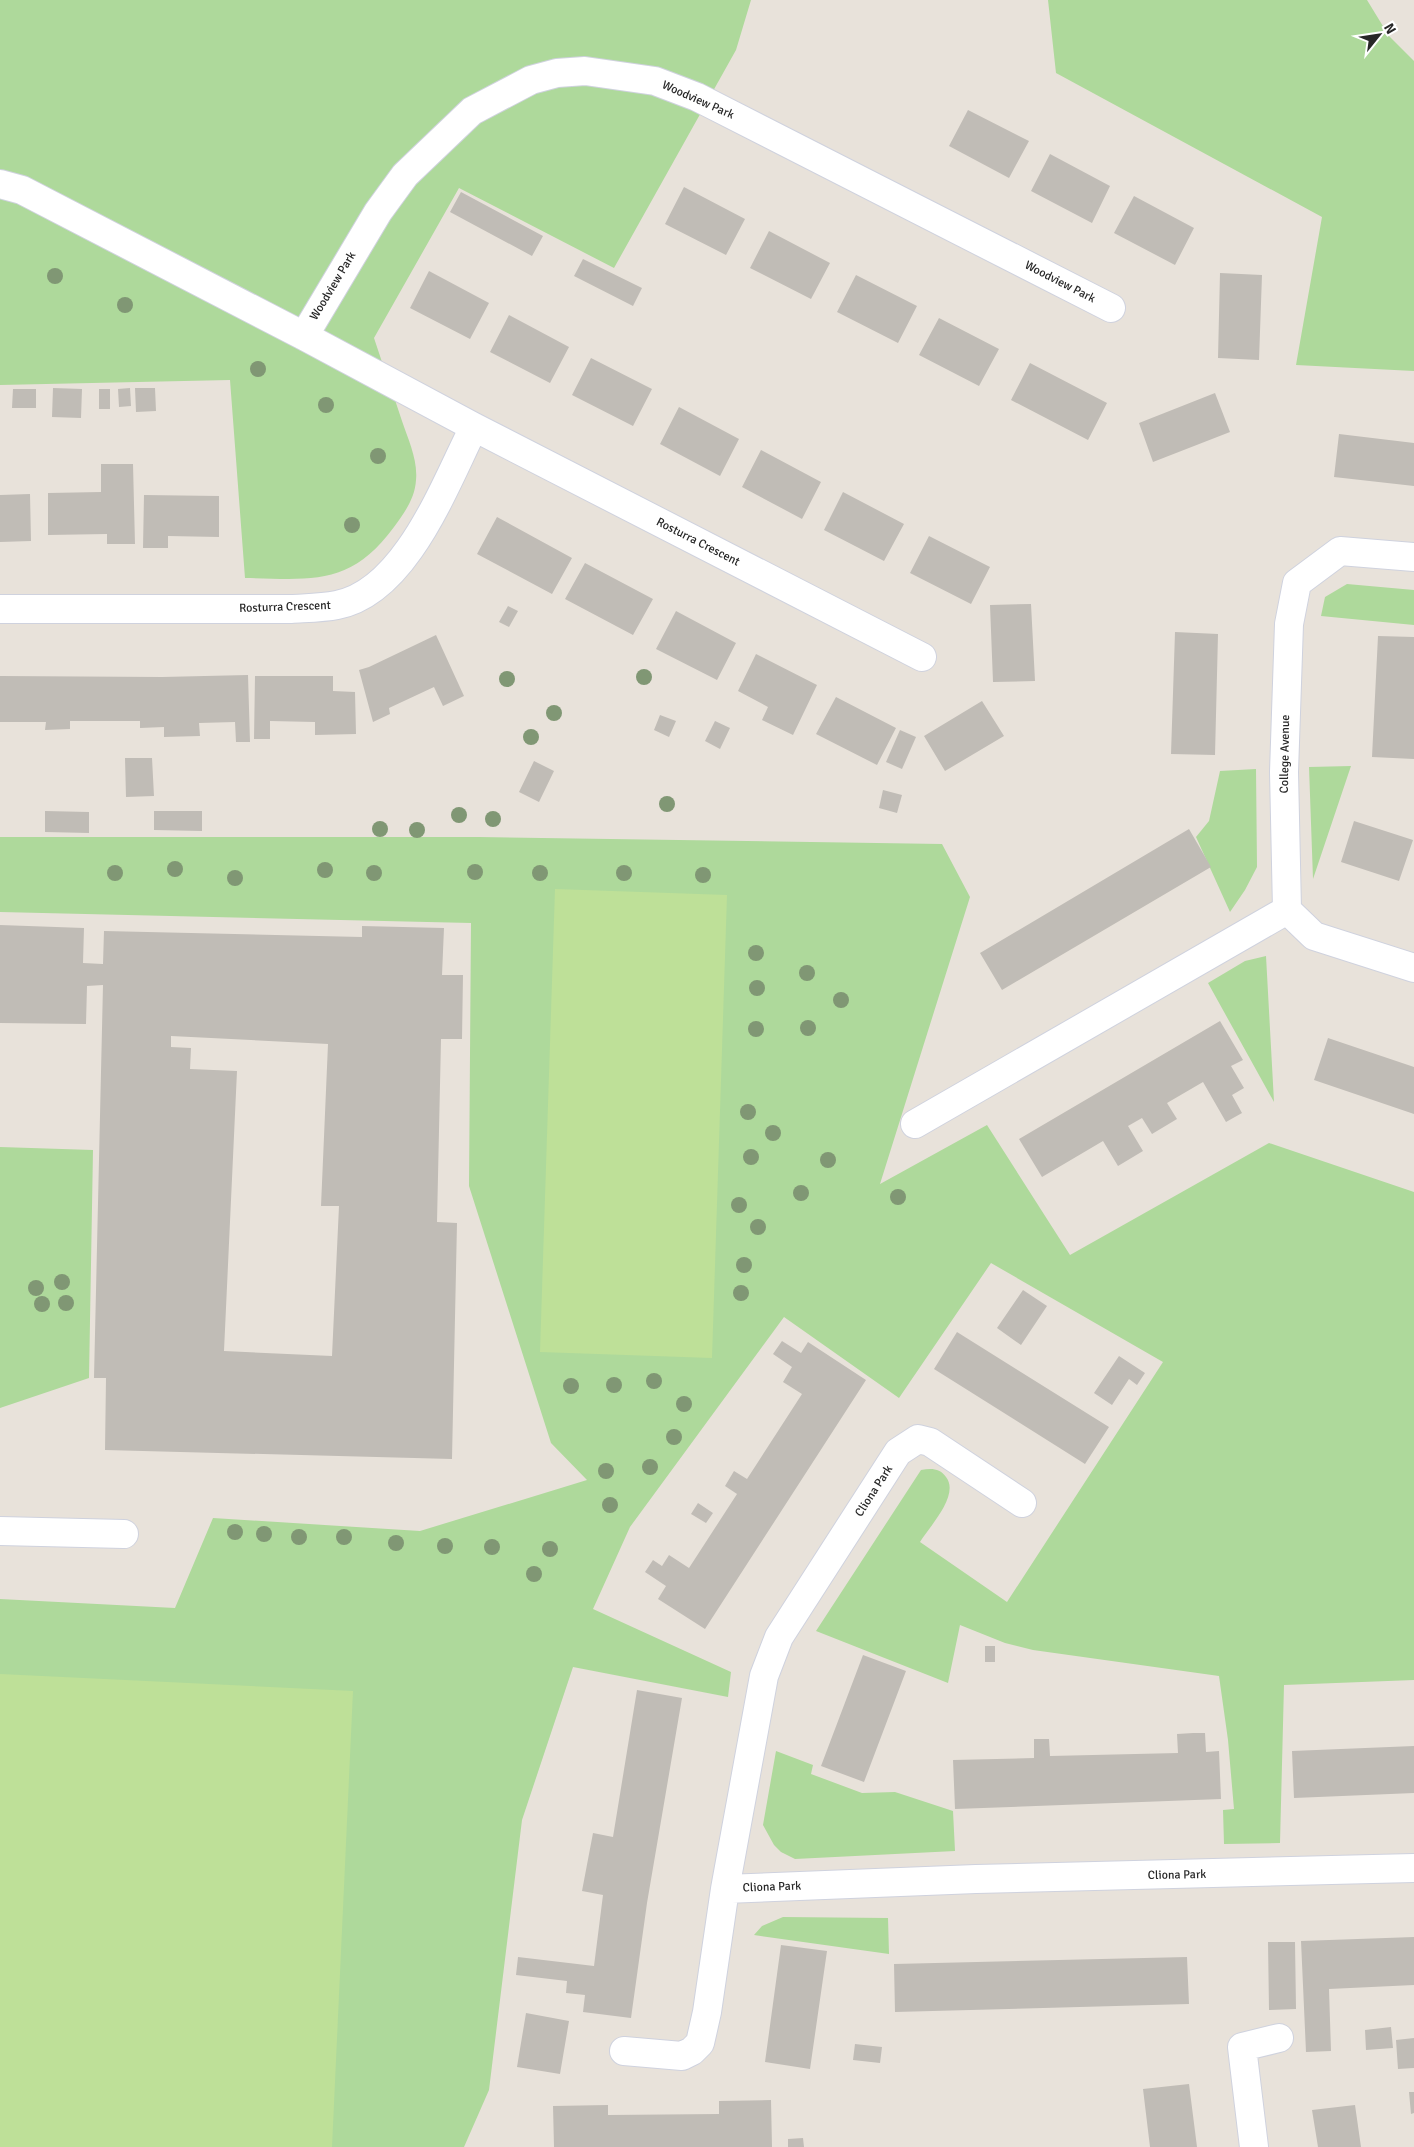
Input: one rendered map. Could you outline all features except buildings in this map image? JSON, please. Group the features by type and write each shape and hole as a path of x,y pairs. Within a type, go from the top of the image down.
{"street":[{"name":"Woodview Park","path":"304,336 378,212 405,175 431,149 472,111 494,98 531,80 558,73 585,72 655,80 697,97 1111,308"},
{"name":"Rosturra Crescent","path":"0,184 22,190 304,336 474,427 922,657"},
{"name":"Rosturra Crescent","path":"0,610 291,609 337,605 358,597 396,569 410,550 474,427"},
{"name":"College Avenue","path":"1287,910 1284,772 1289,624 1297,583 1340,551 1414,557"},
{"path":"915,1124 1287,910 1314,936 1414,968"},
{"name":"Cliona Park","path":"1022,1503 930,1442 918,1440 898,1452 779,1637 770,1656 764,1676 725,1890 976,1879 1414,1868"},
{"path":"0,1531 124,1534"},
{"path":"624,2051 682,2056 692,2051 700,2043 725,1890"},
{"path":"1254,2147 1242,2047 1279,2038"}],"green space":[{"path":"0,0 751,0 736,50 614,268 459,188 374,338 414,457 416,480 412,499 394,527 378,546 361,560 345,570 328,575 290,579 245,578 230,380 0,385"},
{"path":"1048,0 1367,0 1389,36 1414,61 1414,371 1296,365 1322,217 1056,73"},
{"path":"1347,584 1414,590 1414,625 1321,616 1325,597"},
{"path":"1351,766 1313,879 1309,767"},
{"path":"1256,769 1257,867 1245,890 1230,912 1196,837 1209,821 1220,771"},
{"path":"0,837 479,837 942,844 970,897 880,1184 987,1125 1070,1255 1269,1143 1414,1192 1414,1680 1284,1685 1280,1843 1224,1844 1223,1810 1234,1809 1228,1740 1219,1676 1033,1650 1005,1643 960,1625 948,1683 816,1631 921,1470 925,1469 935,1469 944,1474 949,1484 949,1492 942,1510 920,1542 1007,1602 1163,1362 991,1263 899,1398 784,1317 630,1527 593,1609 731,1672 728,1697 573,1667 522,1820 489,2090 464,2147 0,2147 0,1599 175,1608 213,1518 420,1531 587,1480 551,1443 469,1186 471,923 0,912"},
{"path":"555,889 727,895 712,1358 540,1352"},
{"path":"1266,956 1274,1102 1208,983 1245,961"},
{"path":"0,1147 93,1150 89,1378 0,1408"},
{"path":"0,1674 353,1691 332,2147 0,2147"},
{"path":"776,1751 813,1765 811,1774 862,1793 895,1792 953,1811 955,1851 795,1859 781,1852 774,1845 763,1825"},
{"path":"783,1917 888,1918 889,1954 754,1935 762,1926"}]}
